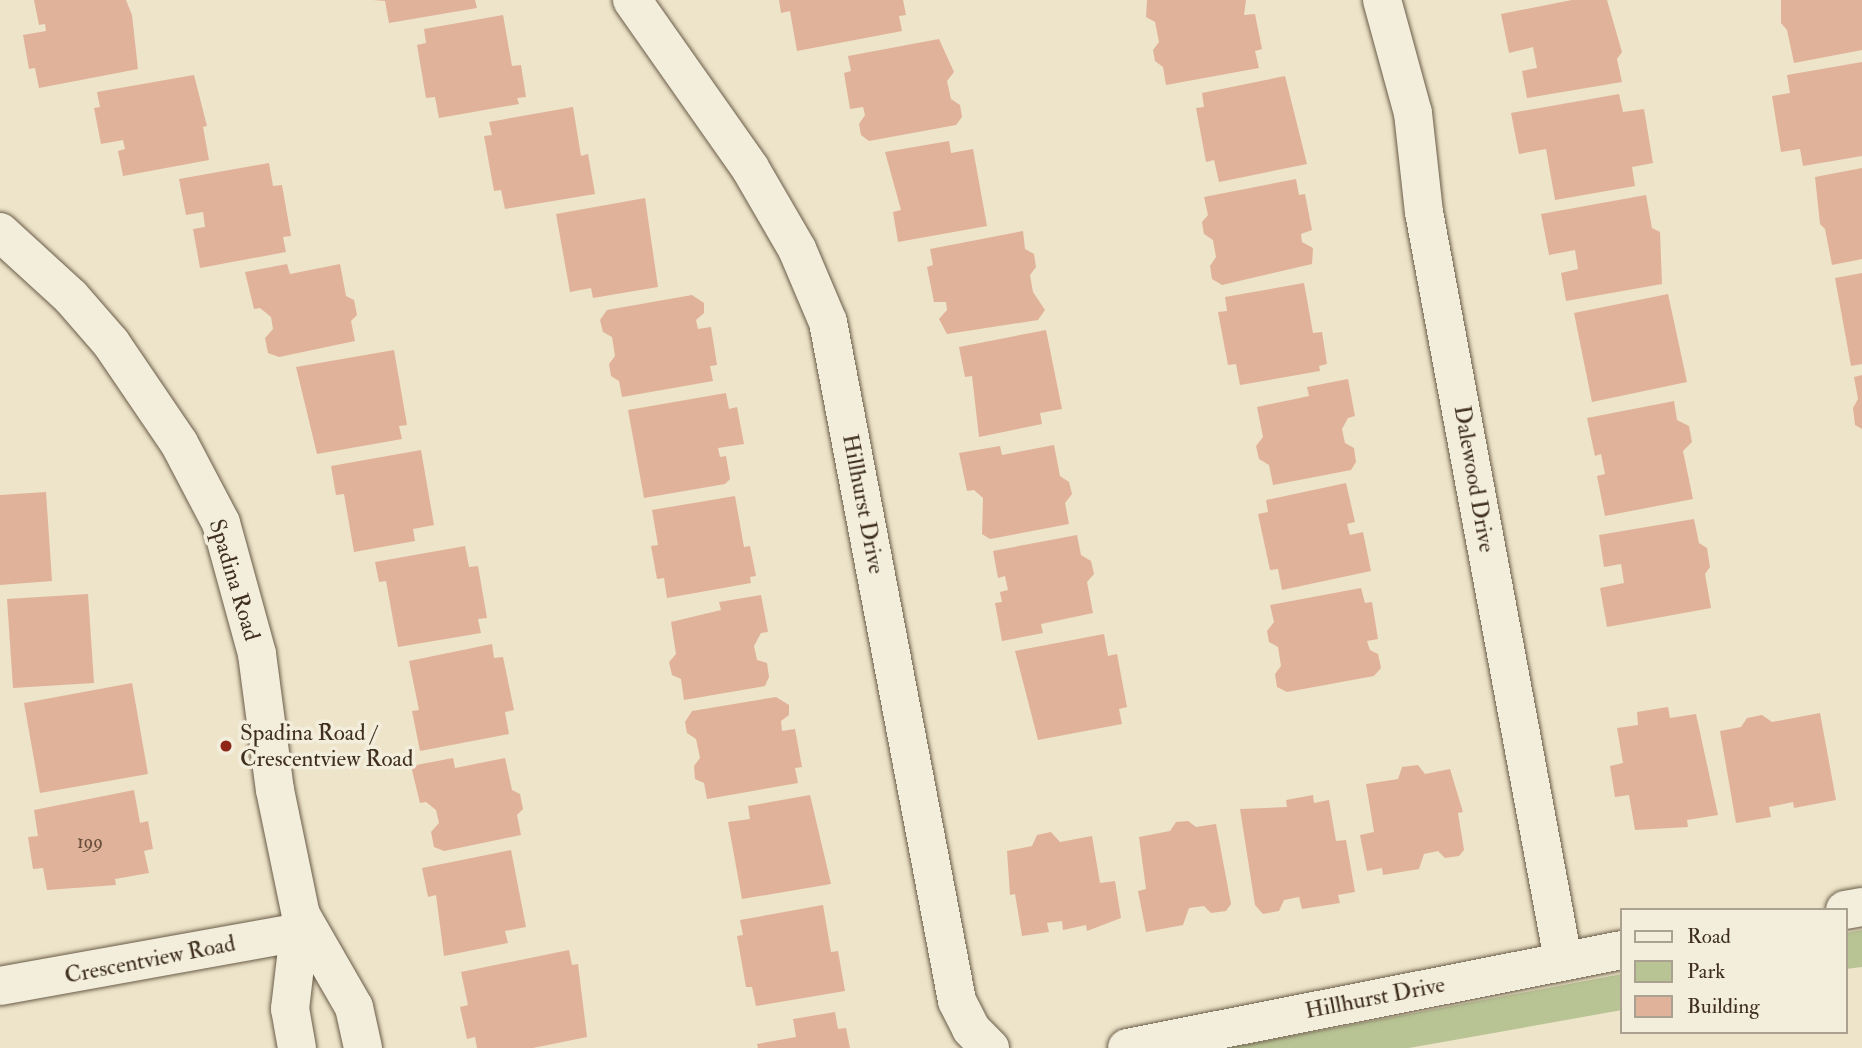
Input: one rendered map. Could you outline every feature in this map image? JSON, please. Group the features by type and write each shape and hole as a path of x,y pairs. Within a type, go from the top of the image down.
{"street":[{"name":"Hillhurst Drive","path":"632,0 750,168 797,249 828,322 957,1001 971,1029 990,1048"},
{"name":"Dalewood Drive","path":"1382,0 1413,113 1424,212 1563,960"},
{"name":"Spadina Road","path":"0,232 71,297 111,342 179,443 221,523 257,654 275,790 300,923 290,1009 297,1048"},
{"name":"Spadina Road","path":"300,923 354,1007 363,1048"},
{"name":"Crescentview Road","path":"0,986 300,923"},
{"name":"Hillhurst Drive","path":"1127,1048 1620,950"}],"green space":[{"path":"1862,930 1862,967 1848,969 1848,933"},
{"path":"1620,974 1620,1010 1409,1048 1228,1048"}],"building":[{"path":"34,0 126,0 132,15 138,69 39,88 35,68 29,69 23,35 46,31 45,24 39,25"},
{"path":"373,0 475,0 477,8 389,23 385,1"},
{"path":"779,0 903,0 906,15 899,16 902,31 797,51 790,11 781,13"},
{"path":"1147,0 1246,0 1244,15 1255,14 1262,49 1255,51 1259,68 1166,85 1163,67 1155,61 1153,50 1159,42 1155,22 1146,17"},
{"path":"1572,0 1607,0 1622,52 1617,59 1622,82 1527,98 1522,71 1537,68 1533,47 1509,53 1501,14"},
{"path":"1781,0 1862,0 1862,50 1794,63 1787,30 1781,23"},
{"path":"503,15 512,66 521,65 526,97 517,98 519,104 439,118 435,97 426,98 417,45 426,43 424,29"},
{"path":"939,39 954,72 947,81 951,99 960,105 962,117 956,125 869,141 861,135 859,124 865,115 863,107 850,109 844,73 851,71 848,56"},
{"path":"1862,62 1862,156 1803,166 1800,149 1781,152 1772,96 1790,93 1787,75"},
{"path":"194,75 207,126 203,127 209,160 123,176 118,151 125,149 123,140 101,144 94,108 100,107 97,92"},
{"path":"1285,76 1307,164 1219,182 1214,160 1206,162 1196,108 1204,107 1202,93"},
{"path":"1619,94 1623,112 1644,109 1653,163 1632,167 1635,186 1555,200 1546,149 1519,154 1511,113"},
{"path":"573,107 581,156 588,154 595,194 505,209 501,190 494,191 484,136 492,135 489,122"},
{"path":"949,141 951,153 973,149 987,226 898,242 893,212 901,210 885,152"},
{"path":"269,163 273,186 282,185 291,236 283,237 286,252 200,268 193,229 205,227 203,212 186,215 179,179"},
{"path":"1862,168 1862,259 1832,265 1825,229 1820,224 1815,177"},
{"path":"1296,179 1299,195 1305,194 1312,230 1301,234 1302,242 1313,248 1312,264 1222,285 1212,279 1210,266 1216,257 1213,240 1204,234 1202,222 1208,215 1204,197"},
{"path":"1646,195 1652,228 1660,232 1662,284 1566,301 1561,273 1578,269 1575,250 1549,255 1541,214"},
{"path":"645,198 658,287 593,298 591,288 570,292 556,214"},
{"path":"1023,231 1025,249 1034,254 1036,267 1030,275 1033,292 1045,310 1038,320 947,334 939,319 947,310 946,302 934,302 927,267 933,265 930,249"},
{"path":"287,264 290,274 340,264 346,296 354,300 357,315 351,321 355,341 279,357 268,353 265,338 273,329 271,317 260,308 254,309 245,272"},
{"path":"1862,273 1862,364 1851,366 1835,278"},
{"path":"1304,283 1313,333 1322,332 1327,364 1319,366 1320,371 1240,385 1236,364 1228,365 1218,312 1227,311 1225,297"},
{"path":"1668,294 1687,382 1592,402 1574,313"},
{"path":"692,295 704,303 704,313 696,320 698,329 711,327 717,365 710,366 713,381 622,397 619,381 611,376 609,364 615,356 612,337 603,332 600,320 607,310"},
{"path":"1046,330 1062,409 1040,413 1042,424 979,437 972,376 965,377 959,347"},
{"path":"394,350 407,425 399,426 402,439 317,454 296,367"},
{"path":"1862,375 1862,429 1855,425 1853,408 1858,399 1854,377"},
{"path":"1348,379 1355,416 1348,418 1342,429 1345,443 1354,448 1356,462 1351,470 1273,485 1269,465 1259,459 1256,446 1263,437 1257,407 1309,396 1307,387"},
{"path":"726,393 729,409 737,407 744,444 718,448 720,457 726,456 730,479 725,484 644,498 628,410"},
{"path":"1674,401 1677,420 1689,426 1692,442 1683,451 1693,499 1605,516 1597,476 1605,474 1601,454 1595,456 1587,418"},
{"path":"1054,445 1060,476 1069,482 1072,494 1065,503 1069,524 990,539 982,534 983,498 974,490 967,491 959,453 1000,446 1002,455"},
{"path":"421,450 434,525 413,529 415,541 354,552 344,494 336,495 331,466"},
{"path":"1346,483 1355,522 1347,524 1350,535 1363,532 1371,571 1282,590 1278,569 1270,570 1258,514 1268,512 1266,500"},
{"path":"46,492 52,581 0,585 0,495"},
{"path":"735,496 744,547 750,546 756,576 750,577 751,583 667,598 664,578 657,579 651,546 658,545 652,510"},
{"path":"1694,519 1699,543 1707,548 1710,567 1705,574 1711,608 1607,627 1600,588 1624,583 1621,564 1604,567 1599,535"},
{"path":"1077,535 1081,555 1091,561 1094,574 1087,582 1093,613 1041,624 1043,633 1002,641 995,603 1002,602 1000,592 1008,590 1005,576 998,578 993,551"},
{"path":"465,546 469,567 478,566 487,618 478,619 481,633 398,647 386,581 379,582 375,562"},
{"path":"1361,588 1365,603 1372,602 1378,639 1367,641 1370,650 1378,654 1381,668 1374,676 1287,692 1277,687 1275,674 1281,666 1278,647 1269,642 1267,631 1274,622 1270,605"},
{"path":"88,594 94,683 13,688 7,599"},
{"path":"761,595 768,632 761,633 754,646 757,660 767,663 769,677 765,686 684,700 681,679 672,675 669,662 676,654 671,622 721,610 719,602"},
{"path":"1104,634 1108,656 1117,654 1127,707 1119,709 1122,724 1038,740 1015,651"},
{"path":"492,644 494,658 503,657 514,710 505,712 509,734 420,751 412,711 419,710 409,661"},
{"path":"132,683 148,774 40,793 24,703"},
{"path":"776,697 789,705 789,715 781,721 782,731 795,729 802,767 795,768 798,783 707,799 704,783 695,779 694,766 700,758 696,739 687,733 685,722 692,711"},
{"path":"1668,707 1670,718 1696,714 1718,815 1687,820 1688,827 1635,830 1629,795 1615,797 1610,766 1623,763 1617,728 1638,725 1637,712"},
{"path":"1820,713 1836,800 1794,808 1793,802 1769,807 1771,817 1736,823 1720,731 1741,727 1747,718 1762,715 1772,722"},
{"path":"453,758 455,768 505,758 512,790 520,794 523,809 517,815 521,835 444,851 434,847 431,832 439,823 436,810 426,802 420,803 411,766"},
{"path":"1418,765 1425,774 1450,769 1463,812 1458,813 1464,850 1459,856 1445,858 1438,851 1424,854 1419,869 1383,875 1382,868 1367,871 1360,835 1374,832 1366,784 1398,779 1402,767"},
{"path":"134,790 140,823 148,821 153,849 144,851 149,873 115,879 116,885 47,890 43,868 33,869 28,837 38,836 34,810"},
{"path":"810,795 831,884 742,899 728,822 750,819 748,806"},
{"path":"1313,795 1314,803 1329,800 1336,841 1346,840 1355,892 1338,895 1340,903 1302,909 1299,897 1284,900 1279,911 1263,914 1255,905 1240,809 1287,807 1286,800"},
{"path":"1188,821 1196,827 1216,824 1231,904 1226,911 1211,913 1204,906 1189,908 1183,925 1146,932 1138,891 1146,889 1139,837 1170,831 1176,822"},
{"path":"1051,832 1060,842 1092,836 1100,883 1115,881 1121,918 1087,931 1086,925 1063,930 1062,921 1047,923 1049,932 1022,936 1015,894 1010,895 1007,851 1032,846 1037,835"},
{"path":"511,850 526,927 505,931 508,943 444,956 436,895 428,897 422,868"},
{"path":"823,905 831,952 838,951 845,991 756,1006 752,987 746,987 737,936 743,935 740,920"},
{"path":"569,950 572,965 578,964 587,1037 533,1048 477,1048 475,1037 467,1039 460,1007 468,1005 461,972"},
{"path":"835,1012 838,1029 846,1028 850,1048 758,1048 757,1044 796,1037 793,1019"}],"place":[{"name":"Spadina Road / Crescentview Road","path":"226,746"}]}
